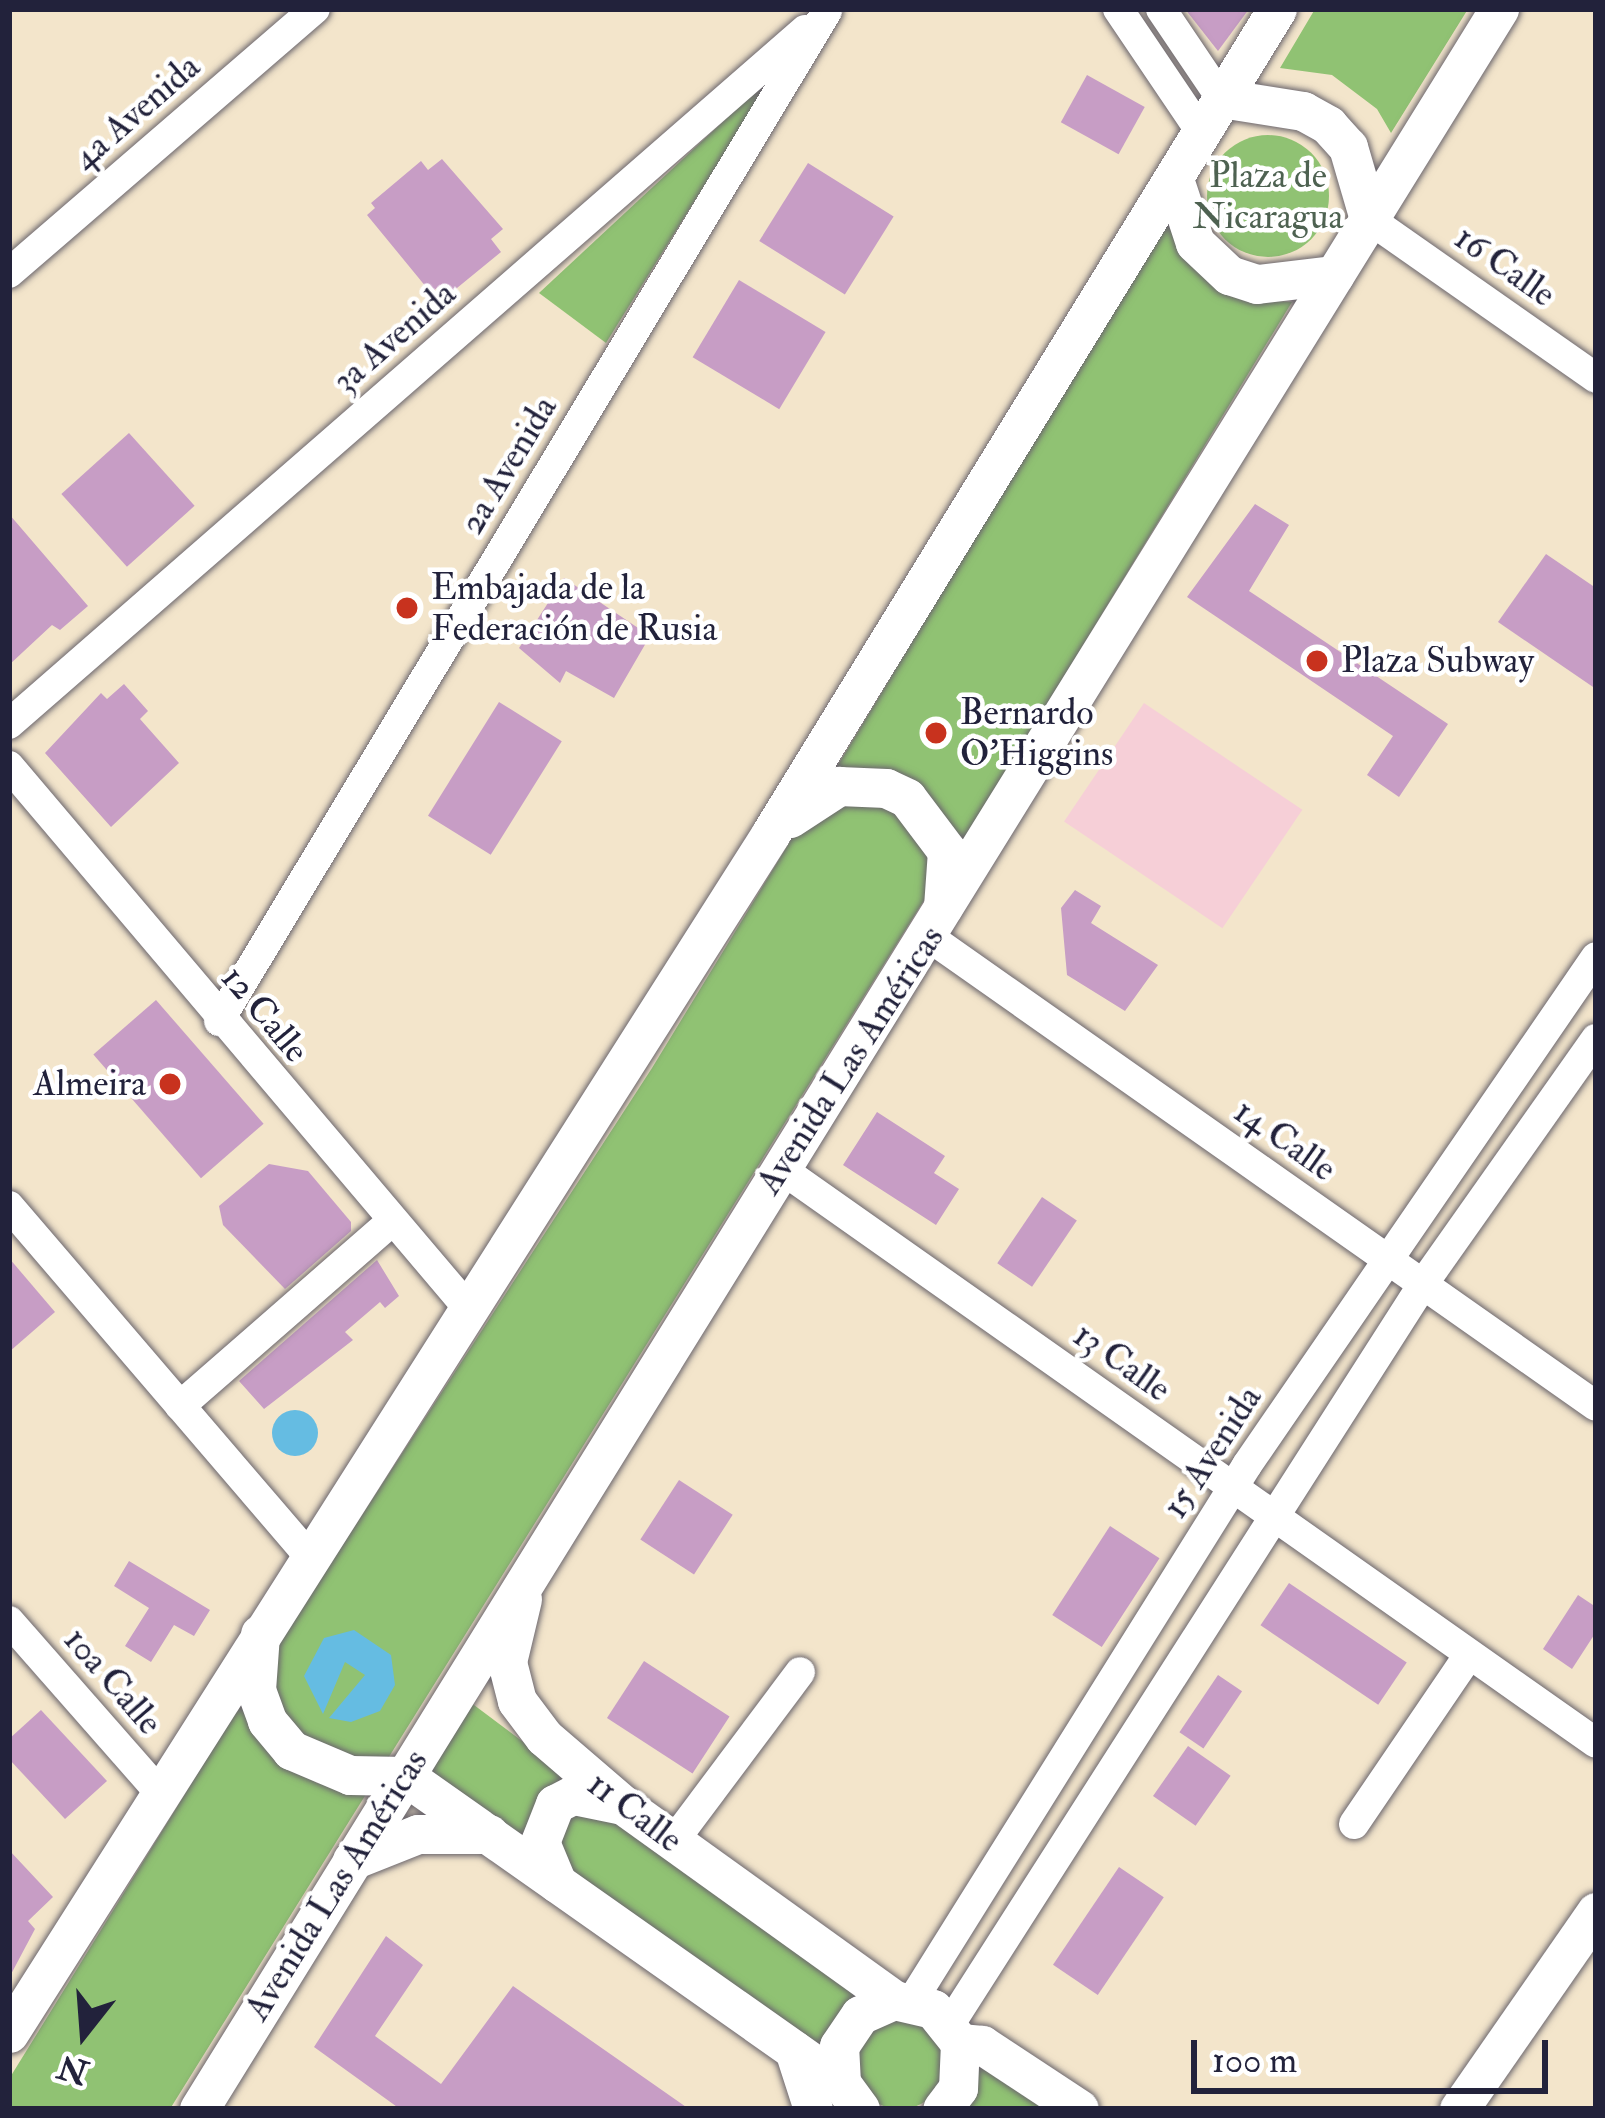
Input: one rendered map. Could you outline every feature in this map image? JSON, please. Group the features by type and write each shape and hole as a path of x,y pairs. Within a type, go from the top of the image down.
{"main road":[{"path":"9,2033 261,1627 771,833 1277,9"},
{"name":"Avenida Las Américas","path":"199,2109 538,1550 934,928 1499,9"},
{"path":"1211,115 1303,111 1328,125 1348,147 1369,219"},
{"path":"1174,179 1195,243 1229,274 1257,284 1334,275"},
{"path":"771,833 839,786 886,788 907,798 947,851 934,928"},
{"name":"11 Calle","path":"538,1550 507,1662 517,1701 623,1805 955,2034"},
{"path":"261,1627 256,1690 267,1720 291,1750 336,1772 405,1776 794,2050 842,2102"},
{"path":"556,1883 540,1842 555,1804 591,1795 623,1805"},
{"path":"352,1860 418,1834 488,1834"},
{"path":"1459,2109 1596,1912"},
{"path":"842,2102 837,2065 847,2029 903,2001"},
{"path":"942,2109 958,2088 955,2034 982,2045 1079,2109"}],"street":[{"name":"4a Avenida","path":"9,274 315,9"},
{"path":"1118,9 1211,115"},
{"path":"1161,9 1211,115"},
{"name":"3a Avenida","path":"9,724 828,10"},
{"name":"2a Avenida","path":"219,1021 828,10"},
{"name":"16 Calle","path":"1369,219 1596,378"},
{"name":"12 Calle","path":"9,766 219,1021 468,1308"},
{"name":"14 Calle","path":"934,928 1386,1260 1596,1406"},
{"name":"15 Avenida","path":"903,2001 1233,1488 1596,957"},
{"path":"955,2034 1423,1285 1596,1039"},
{"name":"13 Calle","path":"780,1168 1596,1743"},
{"path":"9,1206 308,1556"},
{"path":"181,1406 392,1221"},
{"name":"10a Calle","path":"9,1621 159,1792"},
{"path":"1354,1824 1469,1654"},
{"path":"673,1842 800,1672"}],"shaded area":[{"path":"1144,703 1302,810 1222,928 1064,822"}],"green space":[{"path":"1315,9 1468,9 1391,133 1377,109 1332,75 1280,68"},
{"path":"773,75 606,343 539,293"},
{"name":"Plaza de Nicaragua","path":"1268,135 1291,140 1311,153 1324,173 1329,196 1324,219 1311,239 1291,252 1268,257 1245,252 1225,239 1212,219 1207,196 1212,173 1225,153 1245,140"},
{"path":"1169,217 1249,299 1292,302 959,849 936,818 827,783"},
{"path":"883,796 941,873 387,1760 352,1759 301,1738 273,1698 272,1654 652,1068 811,807"},
{"path":"462,1696 575,1781 545,1796 523,1844 416,1774"},
{"path":"243,1700 280,1762 317,1783 368,1791 170,2109 9,2109 9,2079"},
{"path":"595,1806 873,1994 825,2059 563,1872 559,1818"},
{"path":"900,2017 918,2020 933,2030 943,2045 943,2081 933,2096 918,2106 900,2109 882,2106 867,2096 857,2081 854,2063 857,2045 867,2030 882,2020"},
{"path":"977,2060 1046,2109 952,2109"}],"water":[{"path":"295,1410 311,1417 318,1433 311,1449 295,1456 279,1449 272,1433 279,1417"},
{"path":"354,1630 391,1655 395,1685 380,1711 351,1722 329,1718 365,1675 345,1662 323,1714 304,1676 324,1638"}],"building":[{"path":"1185,9 1249,9 1218,51"},
{"path":"1087,75 1145,107 1119,154 1061,122"},
{"path":"442,159 503,229 491,239 501,252 446,297 438,287 431,293 367,215 375,208 371,203 421,161 428,170"},
{"path":"808,163 894,217 845,295 759,241"},
{"path":"739,280 826,332 779,409 693,357"},
{"path":"129,433 195,506 127,567 61,494"},
{"name":"Plaza Subway","path":"1255,504 1289,525 1249,591 1448,724 1399,797 1367,775 1393,736 1187,597"},
{"path":"9,514 88,606 60,630 52,625 9,665"},
{"path":"1546,554 1596,588 1596,689 1498,622"},
{"path":"564,578 650,636 614,698 566,671 560,683 519,648"},
{"path":"124,684 148,711 140,719 179,763 111,827 45,753 101,693 107,699"},
{"path":"499,702 562,741 491,855 428,816"},
{"path":"1075,890 1101,906 1091,923 1158,965 1125,1011 1067,975 1061,908"},
{"name":"Almeira","path":"156,1000 264,1124 201,1178 93,1054"},
{"path":"877,1112 945,1156 934,1173 959,1189 936,1225 843,1165"},
{"path":"269,1164 308,1171 351,1222 351,1231 285,1289 223,1225 219,1206"},
{"path":"1042,1197 1077,1220 1032,1287 997,1263"},
{"path":"9,1258 55,1312 9,1352"},
{"path":"377,1260 399,1296 385,1308 380,1302 345,1332 353,1340 264,1409 239,1381"},
{"path":"679,1480 733,1515 694,1574 640,1540"},
{"path":"1110,1526 1159,1558 1102,1647 1052,1615"},
{"path":"129,1561 210,1610 194,1636 174,1625 151,1662 125,1646 149,1608 114,1586"},
{"path":"1289,1583 1407,1662 1378,1705 1260,1625"},
{"path":"1578,1595 1596,1607 1596,1632 1572,1669 1543,1649"},
{"path":"644,1661 730,1717 693,1774 607,1718"},
{"path":"1218,1675 1242,1691 1203,1748 1179,1732"},
{"path":"41,1710 107,1781 65,1819 9,1759 9,1739"},
{"path":"1188,1746 1231,1776 1196,1826 1153,1796"},
{"path":"9,1850 53,1897 28,1921 35,1929 9,1978"},
{"path":"1119,1867 1164,1897 1098,1995 1053,1965"},
{"path":"386,1936 423,1965 375,2036 441,2084 513,1986 689,2109 400,2109 314,2047"}],"place":[{"name":"Embajada de la Federación de Rusia","path":"407,608"},
{"name":"Plaza Subway","path":"1317,661"},
{"name":"Bernardo O'Higgins","path":"936,733"},
{"name":"Almeira","path":"170,1084"}]}
